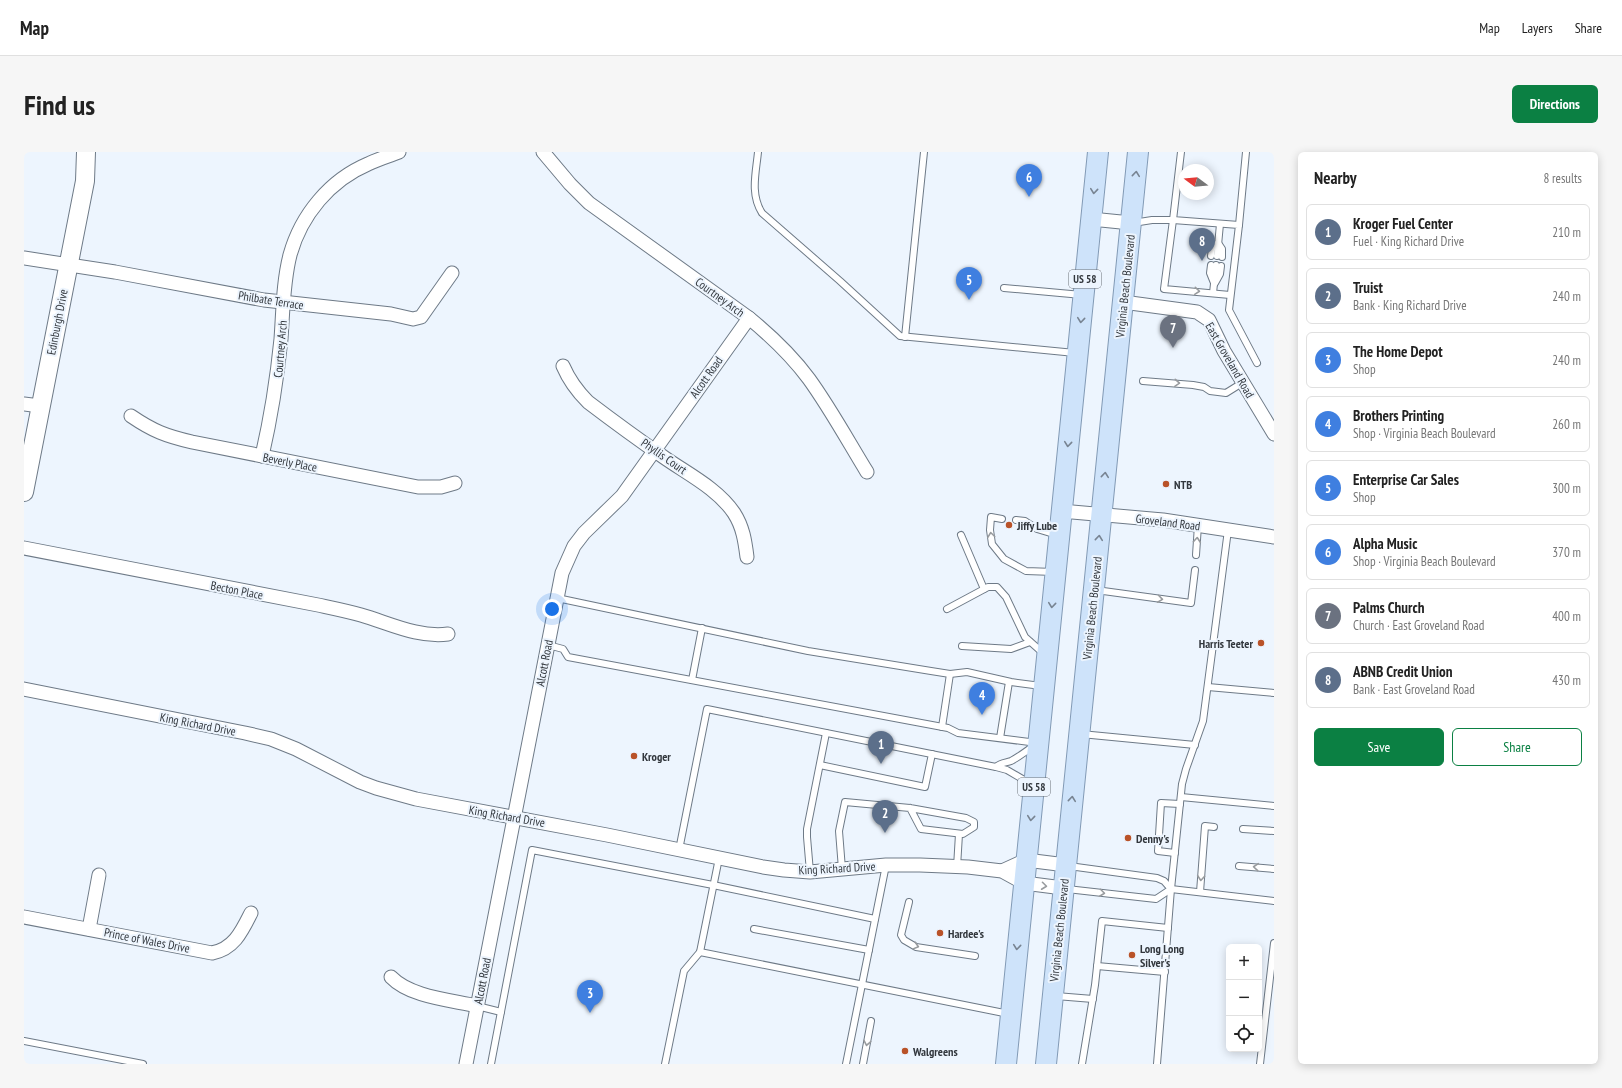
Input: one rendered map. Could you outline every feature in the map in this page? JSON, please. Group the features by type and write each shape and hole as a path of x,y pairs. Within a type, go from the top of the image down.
{"main road":[{"name":"US 58","path":"1006,1064 1098,152"},
{"name":"Virginia Beach Boulevard","path":"1046,1064 1138,152"}],"street":[{"name":"Edinburgh Drive","path":"24,492 32,405 68,265 84,181 86,152"},
{"name":"Courtney Arch","path":"262,456 276,384 286,275 296,237 311,210 326,192 344,177 368,164 399,152"},
{"name":"Courtney Arch","path":"542,152 589,203 749,318 772,338 791,357 809,379 867,472"},
{"path":"1091,220 1131,223"},
{"name":"Philbate Terrace","path":"24,258 284,303 391,314 413,319 421,316 452,273"},
{"name":"East Groveland Road","path":"1122,302 1197,312 1209,320 1242,382 1274,434"},
{"name":"Alcott Road","path":"466,1064 562,573 574,546 584,533 622,496 749,318"},
{"name":"Phyllis Court","path":"563,366 577,391 588,402 722,499 733,512 740,525 745,539 747,557"},
{"name":"Beverly Place","path":"131,416 148,428 165,436 418,487 441,487 454,483"},
{"name":"Groveland Road","path":"1061,511 1163,520 1274,537"},
{"name":"Becton Place","path":"24,548 318,605 359,614 426,635 448,634"},
{"name":"King Richard Drive","path":"24,689 271,739 296,749 376,788 416,799 607,834 719,858 784,870 810,872 886,865 957,867 1002,872 1024,883 1063,888"},
{"path":"1002,872 1026,860 1066,865"},
{"path":"89,929 99,875"},
{"name":"Prince of Wales Drive","path":"24,917 212,953 229,947 244,928 251,913"},
{"path":"391,977 404,987 415,992 478,1006"}],"lane":[{"path":"758,152 754,193 756,202 762,213 900,336 1077,354"},
{"path":"905,337 924,152"},
{"path":"1181,152 1164,289 1230,295"},
{"path":"1246,152 1229,310 1257,363"},
{"path":"1131,223 1152,220 1173,220 1239,225"},
{"path":"1217,256 1220,224"},
{"path":"1213,293 1214,284 1220,274 1216,265 1210,273 1214,284"},
{"path":"1004,288 1083,295"},
{"path":"1143,381 1193,384 1204,387 1210,391 1226,393 1242,382"},
{"path":"1002,519 991,517 990,530 992,544 1004,560 1026,571 1055,572"},
{"path":"1016,520 1025,521 1037,528 1059,536"},
{"path":"1196,555 1198,525"},
{"path":"1157,1064 1171,889 1180,804 1186,769 1203,724 1228,530"},
{"path":"961,535 984,589"},
{"path":"1094,590 1191,603 1194,570"},
{"path":"947,609 988,587 1001,589 1025,637 1047,657"},
{"path":"557,598 808,651 950,674 967,672 1009,682 1044,686"},
{"path":"692,680 702,628"},
{"path":"962,646 1011,649 1030,642"},
{"path":"548,645 563,649 568,657 948,728 958,734 1038,743"},
{"path":"942,727 950,674"},
{"path":"1000,738 1009,682"},
{"path":"1208,687 1274,693"},
{"path":"679,850 707,709 996,766 1007,770 1034,786"},
{"path":"810,872 807,837 826,733"},
{"path":"1079,733 1195,745"},
{"path":"996,766 1010,761 1038,743"},
{"path":"820,765 925,787 932,754"},
{"path":"1181,797 1274,806"},
{"path":"842,869 839,831 845,802 910,808 966,818 974,822 974,827 970,831 963,834 921,829 910,808"},
{"path":"1175,853 1158,851 1161,803 1180,804"},
{"path":"1200,892 1205,826 1214,827"},
{"path":"1242,829 1274,831"},
{"path":"957,867 959,834"},
{"path":"491,1064 532,850 713,885 875,919"},
{"path":"665,1064 684,970 700,952 719,858"},
{"path":"1202,863 1210,863"},
{"path":"846,1064 886,865"},
{"path":"1066,865 1157,878 1164,881 1171,889"},
{"path":"1238,866 1274,869"},
{"path":"1063,888 1156,899 1171,889 1274,901"},
{"path":"909,902 901,935 904,940 916,947 975,956"},
{"path":"1082,1064 1093,999 1102,921 1168,928"},
{"path":"754,929 869,950"},
{"path":"1260,1064 1274,943"},
{"path":"700,952 1011,1015"},
{"path":"1097,966 1165,972"},
{"path":"1053,996 1093,999"},
{"path":"478,1006 501,1012"},
{"path":"863,1064 871,1022"},
{"path":"24,1041 144,1064"}],"place":[{"name":"Alpha Music","path":"1029,197"},
{"name":"ABNB Credit Union","path":"1202,261"},
{"name":"Enterprise Car Sales","path":"969,300"},
{"name":"Palms Church","path":"1173,348"},
{"name":"NTB","path":"1166,484"},
{"name":"Jiffy Lube","path":"1009,525"},
{"name":"Harris Teeter","path":"1261,643"},
{"name":"Brothers Printing","path":"982,715"},
{"name":"Kroger","path":"634,756"},
{"name":"Kroger Fuel Center","path":"881,764"},
{"name":"Truist","path":"885,833"},
{"name":"Denny's","path":"1128,838"},
{"name":"Hardee's","path":"940,933"},
{"name":"Long Long Silver's","path":"1132,955"},
{"name":"The Home Depot","path":"590,1013"},
{"name":"Walgreens","path":"905,1051"}]}
